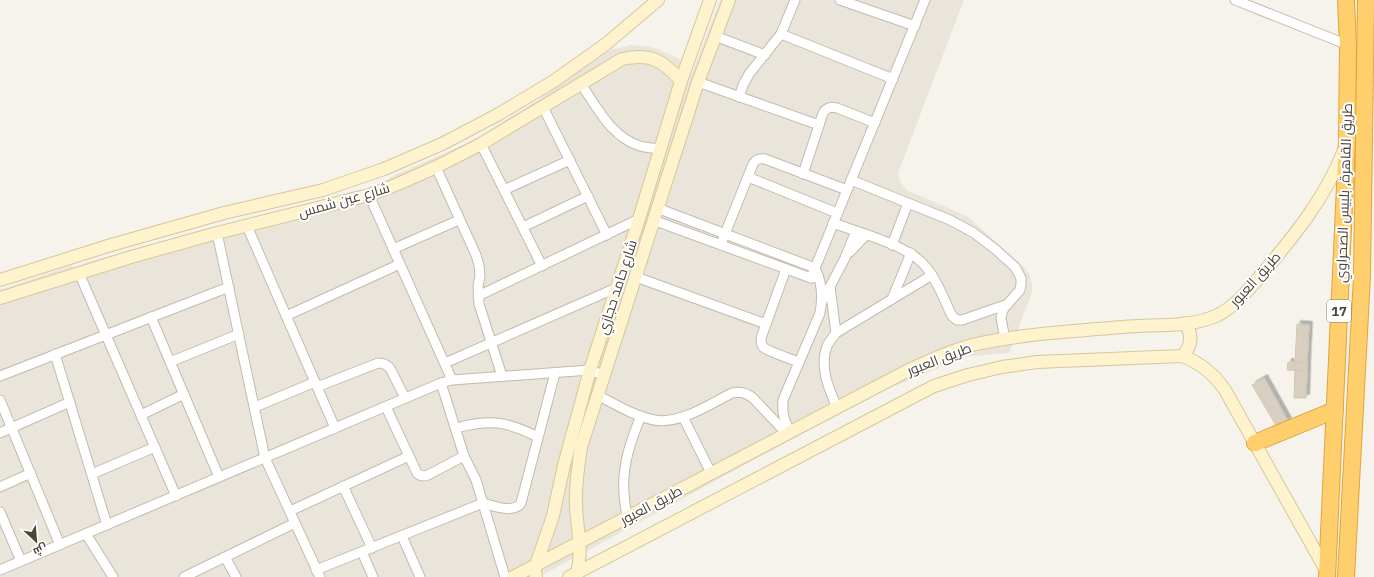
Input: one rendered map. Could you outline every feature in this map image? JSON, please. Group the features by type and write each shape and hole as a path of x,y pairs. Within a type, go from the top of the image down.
{"highway":[{"name":"طريق القاهرة, بلبيس الصحراوي","path":"1327,574 1347,142 1348,45 1346,0"},
{"name":"طريق القاهرة, بلبيس الصحراوي","path":"1346,577 1369,122 1368,1"},
{"path":"1255,443 1335,410"}],"street":[{"name":"شارع عين شمس","path":"0,280 111,245 224,213 323,190 391,166 442,144 487,121 554,81 606,44 658,0"},
{"name":"شارع حامد حجازي","path":"536,571 553,516 564,465 590,370 639,219 681,81 710,0"},
{"name":"شارع حامد حجازي","path":"573,575 580,558 576,504 578,466 581,447 698,82 729,0"},
{"path":"739,97 749,74 766,55 781,34 795,0"},
{"path":"840,0 863,4 914,26"},
{"path":"822,302 815,274 837,213 925,0"},
{"path":"1235,0 1348,45"},
{"path":"781,34 892,79"},
{"path":"715,36 766,55"},
{"name":"شارع عين شمس","path":"0,298 131,257 217,233 369,195 436,168 481,144 622,59 635,56 649,57 661,62 672,70 681,81"},
{"path":"698,82 819,125"},
{"path":"581,84 614,130 626,141 641,147 661,149"},
{"path":"544,107 607,235"},
{"path":"803,174 825,110 830,107 834,107 875,123"},
{"name":"طريق العبور","path":"513,577 536,571 580,542 939,356 972,346 1005,339 1102,329 1185,323 1202,321 1218,315 1233,306 1245,294 1270,265 1316,205 1335,171 1347,142"},
{"path":"481,144 542,266"},
{"path":"721,244 753,164 760,158 847,190"},
{"path":"504,190 570,160"},
{"path":"436,168 479,266 480,276 478,296 502,376"},
{"path":"748,177 837,213"},
{"path":"851,180 950,220 974,233 1015,267 1021,278 1020,290 1002,313 1001,318 1005,339"},
{"path":"369,195 452,380"},
{"path":"523,227 588,196"},
{"path":"892,245 908,203"},
{"path":"657,208 725,233 815,274"},
{"path":"478,296 639,219"},
{"path":"393,249 459,220"},
{"path":"653,220 786,269 815,274"},
{"path":"833,223 892,245 911,253 919,259 932,275 952,316 957,320 962,320 1008,304"},
{"path":"247,226 335,428"},
{"path":"788,433 782,411 783,400 820,313 822,302 845,258 856,231"},
{"path":"217,233 265,458 318,574 362,552 483,504 510,509 519,506 555,373"},
{"path":"845,258 866,235"},
{"path":"892,299 911,253"},
{"path":"286,316 400,264"},
{"path":"786,269 761,338 763,347 799,362"},
{"path":"79,273 176,496"},
{"path":"837,408 825,377 824,361 828,346 836,333 932,275"},
{"path":"636,277 766,324"},
{"path":"830,287 836,333"},
{"path":"0,376 229,288"},
{"path":"444,363 616,288"},
{"path":"151,318 220,477"},
{"path":"1182,356 1186,352 1191,340 1185,323"},
{"path":"170,362 239,334"},
{"path":"56,354 107,525"},
{"name":"طريق العبور","path":"573,575 934,386 968,375 1002,367 1037,362 1182,356 1202,366 1219,381 1327,574"},
{"path":"255,407 378,363 382,363 389,367 405,398"},
{"path":"0,570 441,383 452,380 590,370 603,375"},
{"path":"441,383 464,456 476,480 505,577"},
{"path":"597,395 641,416 655,420 669,421 683,417 732,393 747,393 788,433"},
{"path":"141,415 184,394"},
{"path":"0,400 60,545"},
{"path":"0,433 70,402"},
{"path":"386,407 417,473 422,476 428,475 464,456"},
{"path":"627,517 624,491 625,465 631,440 641,416"},
{"path":"683,417 711,473"},
{"path":"456,428 477,423 498,423 519,428 538,437"},
{"path":"92,474 154,447"},
{"path":"290,511 409,456"},
{"path":"0,487 31,473"},
{"path":"343,486 372,548"},
{"path":"1,518 22,561"},
{"path":"184,577 295,523"},
{"path":"86,534 113,577"},
{"path":"402,536 420,577"},
{"path":"362,552 373,577"},
{"path":"225,557 236,577"}],"shaded area":[{"path":"720,0 964,0 898,173 899,179 906,190 967,216 1024,267 1029,274 1032,283 1032,292 1009,353 963,357 905,382 882,390 539,577 0,577 0,290 70,266 79,268 84,263 295,208 353,191 364,191 380,186 391,177 472,141 535,102 610,50 631,45 652,47 678,58 689,69 691,76"}],"building":[{"path":"1297,324 1309,325 1307,363 1295,362"},
{"path":"1288,362 1307,363 1307,371 1287,370"},
{"path":"1295,370 1307,371 1306,398 1294,398"},
{"path":"1264,378 1288,421 1277,427 1252,385"}]}
